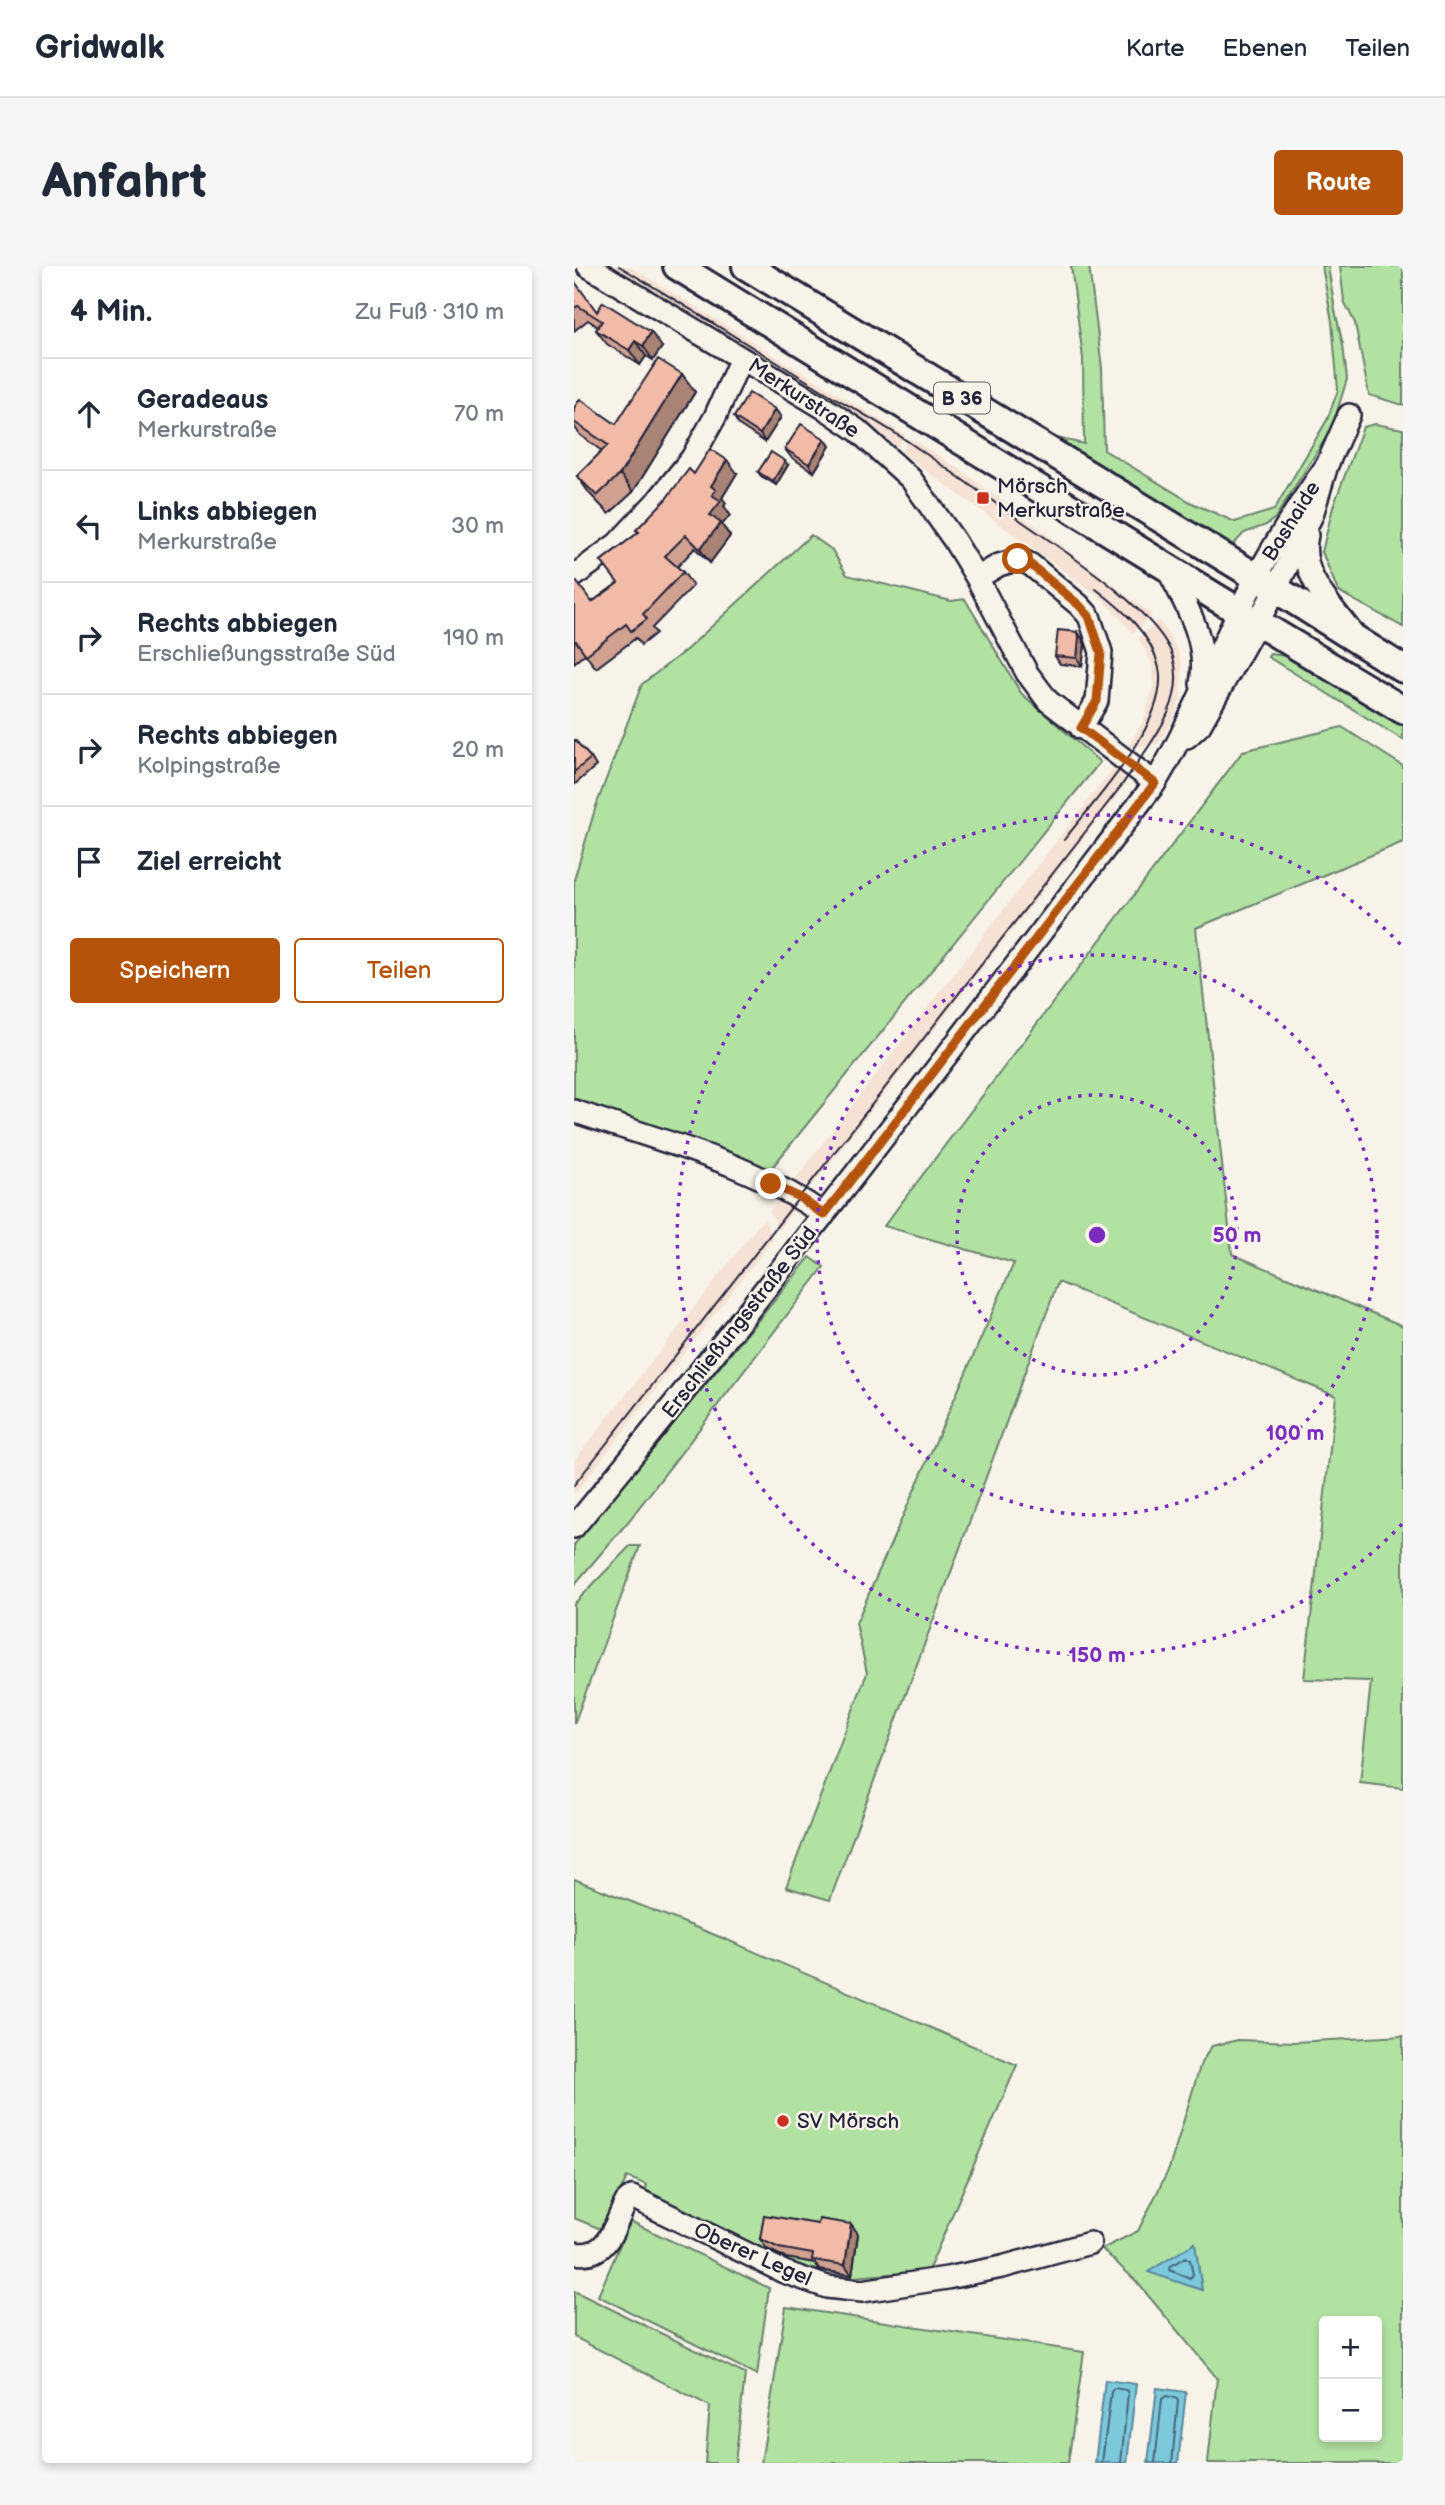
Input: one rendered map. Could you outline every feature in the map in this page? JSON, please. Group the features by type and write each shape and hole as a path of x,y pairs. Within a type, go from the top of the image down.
{"main road":[{"name":"B 36","path":"677,266 1403,710"},
{"name":"B 36","path":"746,266 1403,669"}],"street":[{"name":"Merkurstraße","path":"588,266 829,411 857,430 891,459 911,480 945,525 977,578 1027,673 1048,701 1155,783"},
{"path":"574,576 617,544 692,458 715,416 741,358"},
{"name":"Bashaide","path":"1349,415 1327,465 1305,544 1306,562 1311,578 1359,642"},
{"name":"Bashaide","path":"1266,583 1283,529 1327,465"},
{"name":"Bashaide","path":"1266,583 1312,516"},
{"path":"977,578 999,565 1018,559 1031,565 1089,616 1101,652 1097,701 1081,728"},
{"name":"Erschließungsstraße Süd","path":"1166,566 1198,631 1204,672 1200,693"},
{"name":"Erschließungsstraße Süd","path":"1178,745 1200,725 1266,583"},
{"name":"Erschließungsstraße Süd","path":"574,1527 824,1215 1155,783 1178,745 1200,693 1249,617"},
{"path":"574,1111 791,1192 824,1215"},
{"name":"Oberer Legel","path":"574,2253 589,2255 604,2246 626,2202 632,2197 784,2272 827,2287 862,2291 1002,2267 1090,2242"}],"shaded area":[{"path":"608,266 629,266 905,435 896,449 815,392"},
{"path":"910,438 958,468 1152,615 1133,633 1102,599 901,452"},
{"path":"1159,620 1178,651 1182,665 1181,697 1173,720 1158,744 1127,748 1144,720 1154,685 1153,667 1138,638"},
{"path":"1117,763 1126,784 813,1185 792,1183"},
{"path":"781,1197 792,1212 778,1231 770,1211"},
{"path":"764,1218 773,1239 574,1495 574,1461"}],"green space":[{"path":"1071,266 1089,266 1102,368 1104,450 1192,503 1235,522 1274,510 1327,420 1338,390 1332,322 1322,266 1328,266 1347,379 1332,428 1275,518 1266,525 1244,533 1234,544 1220,540 1057,440 1084,444 1083,358"},
{"path":"1340,266 1403,266 1403,405 1369,395 1355,323 1344,301"},
{"path":"1375,424 1403,429 1403,627 1338,591 1322,552 1333,507 1363,427"},
{"path":"811,535 832,550 847,575 951,601 965,599 1021,693 1100,762 766,1175 574,1100 574,880 596,806 642,684 686,650"},
{"path":"1270,654 1299,661 1403,724 1403,740 1268,657"},
{"path":"1342,727 1403,766 1403,842 1196,928 1232,1254 1403,1326 1403,1788 1360,1783 1371,1681 1304,1679 1336,1396 1058,1282 830,1900 786,1887 867,1673 856,1623 1014,1263 884,1226 1243,751"},
{"path":"810,1257 824,1267 627,1523 574,1585 574,1545"},
{"path":"630,1546 640,1546 574,1724 574,1604"},
{"name":"SV Mörsch","path":"574,1879 725,1939 1017,2065 928,2271 852,2277 777,2262 644,2195 647,2185 627,2177 603,2230 574,2218"},
{"path":"1403,2036 1403,2463 1208,2463 1217,2378 1136,2281 1102,2249 1138,2231 1169,2169 1201,2063 1212,2046 1238,2040 1294,2042"},
{"path":"630,2221 769,2288 757,2375 598,2296"},
{"path":"574,2291 745,2374 735,2463 705,2463 710,2406 574,2337"},
{"path":"786,2307 1084,2352 1068,2463 761,2463"}],"water":[{"path":"1195,2243 1202,2290 1148,2272"},
{"path":"1105,2380 1136,2384 1127,2463 1095,2463"},
{"path":"1157,2388 1186,2392 1178,2463 1148,2463"}],"building":[{"path":"574,282 597,312 603,302 651,332 643,346 635,341 629,350 596,330 602,321 578,306 574,308"},
{"path":"658,359 682,374 620,474 597,496 577,476 608,445 574,422 574,408 580,399 616,424"},
{"path":"749,393 775,409 760,434 734,417"},
{"path":"801,424 825,439 809,464 785,449"},
{"path":"710,449 727,460 711,486 716,490 712,495 721,501 710,515 721,523 700,549 686,535 665,556 683,572 643,614 647,619 631,631 626,624 586,655 576,641 574,642 574,582 576,581 592,602 618,583 601,561 639,532 636,530 665,500 689,469 694,474"},
{"path":"771,452 785,461 773,481 758,472"},
{"path":"1058,630 1078,632 1077,658 1055,656"},
{"path":"574,741 591,758 574,772"},
{"path":"764,2215 818,2224 819,2219 851,2224 845,2265 812,2260 813,2254 779,2248 760,2239"}],"tram line":[{"path":"574,1485 1122,785 1153,741 1170,709 1176,675 1173,657 1164,639 1148,620 1128,600 1080,562 902,438 619,266"},
{"path":"1064,840 1128,758 1153,711 1159,689 1159,668 1150,644 1135,623 1096,589"}],"place":[{"name":"Mörsch Merkurstraße","path":"983,498"},
{"name":"SV Mörsch","path":"783,2121"}],"route":[{"path":"771,1184 799,1197 824,1215 1155,783 1081,728 1098,695 1101,652 1089,616 1031,565 1018,559"}]}
